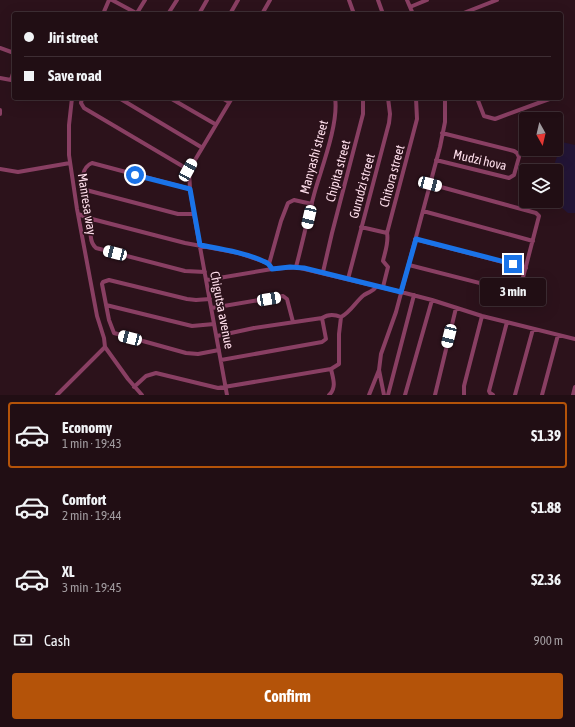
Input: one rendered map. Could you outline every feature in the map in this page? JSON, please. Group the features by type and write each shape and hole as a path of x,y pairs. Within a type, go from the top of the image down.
{"street":[{"path":"104,12 110,0 134,12"},
{"path":"139,12 145,0"},
{"path":"169,12 177,0"},
{"path":"200,12 207,0"},
{"path":"231,12 238,0"},
{"path":"263,12 270,0"},
{"path":"349,0 353,12"},
{"path":"378,0 382,12"},
{"path":"407,0 412,12"},
{"path":"410,7 427,0"},
{"path":"482,0 484,5"},
{"path":"472,12 497,0"},
{"path":"0,48 12,52"},
{"path":"0,78 11,80 12,77"},
{"name":"Manresa way","path":"72,100 69,125 70,163 96,316 104,338 105,347 134,387 142,395"},
{"path":"82,100 81,103 84,108 188,170 230,100"},
{"path":"122,100 201,147"},
{"path":"173,100 215,124"},
{"name":"Manyashi street","path":"296,267 333,126 336,110 335,100"},
{"name":"Chipita street","path":"323,272 363,114 363,100"},
{"name":"Gurudzi street","path":"348,279 389,123 390,117 388,100"},
{"name":"Chitora street","path":"383,287 388,268 383,261 387,244 387,233 417,119 416,100"},
{"path":"369,395 379,370 381,354 396,312 416,239 442,133 445,117 445,100"},
{"path":"477,100 484,116 495,119 547,100"},
{"name":"Mudzi hova","path":"436,160 508,178 514,175 520,157 514,152 442,133"},
{"path":"0,169 18,172 70,163"},
{"path":"190,189 90,164 86,167 83,173 86,189 178,214 194,214"},
{"name":"Chigutsa avenue","path":"188,170 194,214 222,360 227,395"},
{"path":"409,266 508,292 515,292 520,290 533,242 539,216 535,212 430,184"},
{"path":"270,267 282,216 288,203 294,200 312,204"},
{"path":"423,211 533,242"},
{"path":"78,214 185,243 239,254 265,262 270,267"},
{"path":"92,219 90,235 92,244 96,248 185,271 205,272"},
{"path":"362,227 387,233"},
{"path":"416,239 526,268"},
{"path":"207,280 270,267 296,267 383,287 432,300 482,316 575,339"},
{"path":"210,299 192,300 111,280 105,280 102,284 112,331 116,334 186,353 198,354 219,350"},
{"path":"134,387 146,376 156,373 212,387 226,387 331,369 339,364 338,334 341,317 366,294 374,291 376,286"},
{"path":"388,395 414,295"},
{"path":"212,308 283,296 288,299 293,322"},
{"path":"405,395 432,300"},
{"path":"106,305 192,326 214,324"},
{"path":"435,395 456,308"},
{"path":"217,336 322,318 327,315 334,314 341,317"},
{"path":"464,395 464,386 482,316"},
{"path":"222,360 325,341 326,339 322,318"},
{"path":"493,395 489,391 506,322"},
{"path":"515,395 533,329"},
{"path":"542,395 558,335"},
{"path":"57,395 105,347"},
{"path":"329,395 334,389 331,369"},
{"path":"379,370 384,395"},
{"path":"574,393 575,387"}],"shaded area":[{"path":"563,142 575,145 575,213 568,213 562,208 563,164 554,164 557,156 563,156"}],"route":[{"path":"135,175 190,189 200,245 265,262 269,264 272,269 290,267 304,268 401,292 416,239 513,264"}]}
